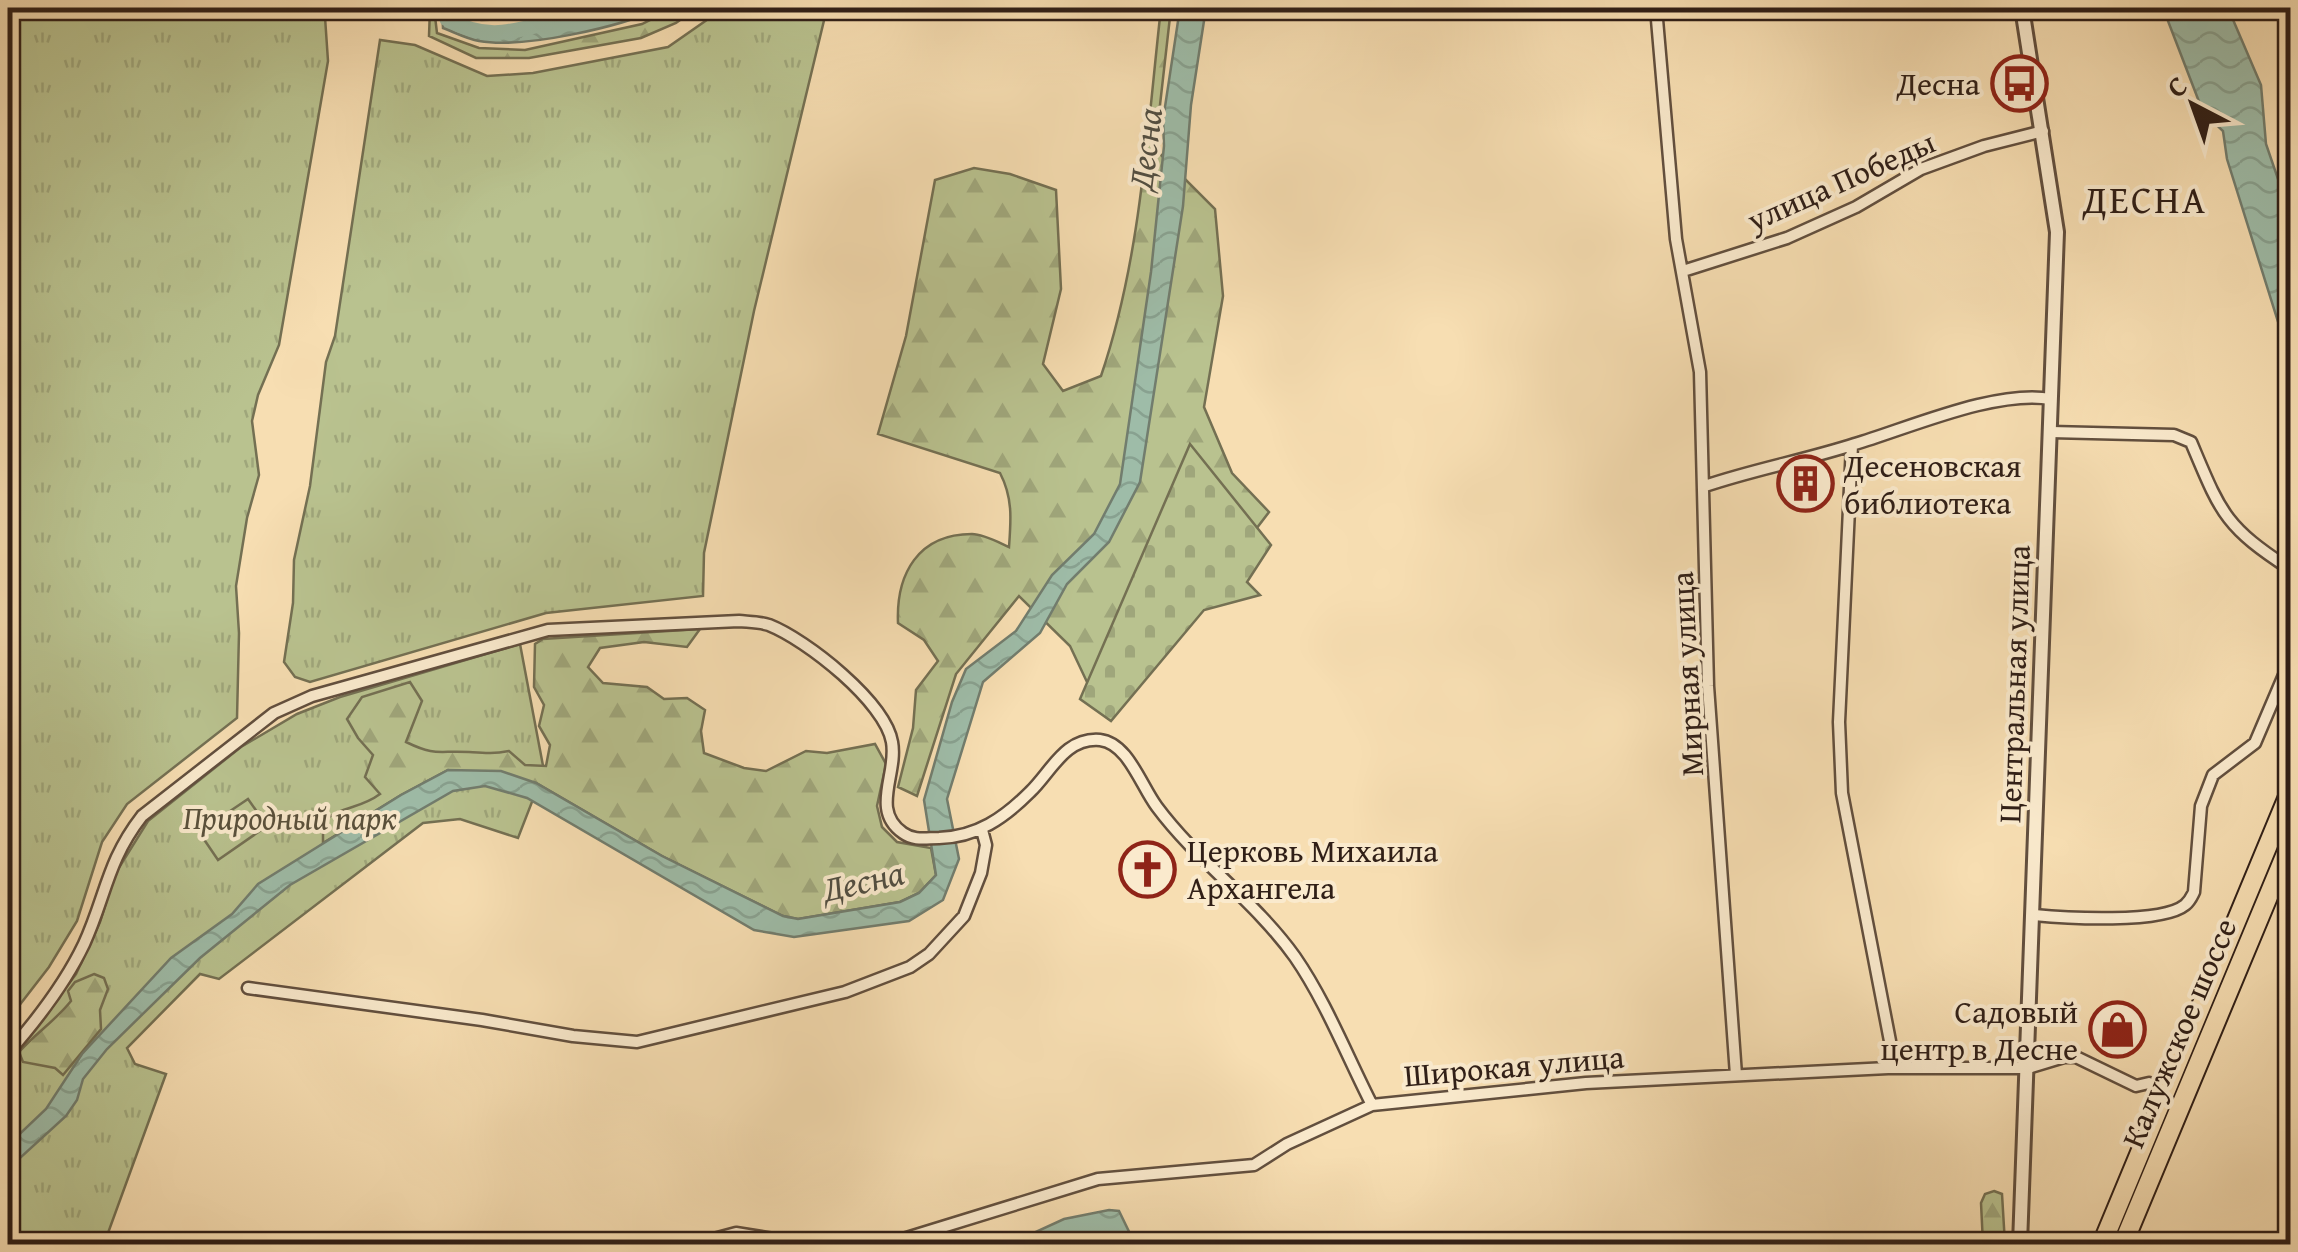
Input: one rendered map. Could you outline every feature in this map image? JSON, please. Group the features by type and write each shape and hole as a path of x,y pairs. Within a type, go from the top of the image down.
{"highway":[{"name":"Калужское шоссе","path":"2098,1244 2290,792"},
{"name":"Калужское шоссе","path":"2123,1244 2290,844"}],"street":[{"path":"1656,8 1674,222 1683,271"},
{"name":"Центральная улица","path":"2020,1244 2057,232 2022,8"},
{"name":"улица Победы","path":"1683,271 1787,238 1856,207 1921,169 1984,146 2044,131"},
{"name":"Мирная улица","path":"1683,271 1700,372 1708,686 1736,1075"},
{"path":"1705,486 1972,408 2029,395 2051,399"},
{"path":"2051,432 2174,435 2191,442 2220,511 2251,544 2290,569"},
{"path":"1852,446 1839,722 1842,793 1890,1041 1888,1068"},
{"path":"8,1053 66,976 85,941 105,880 128,834 142,816 202,768 274,713 312,696 548,630 739,621 766,624 844,679 877,708 888,724 894,746 886,810 890,822 911,838 958,838 982,830 986,845 981,873 964,916 929,954 910,968 845,992 636,1042 248,988"},
{"path":"2034,915 2079,920 2126,917 2176,910 2188,904 2194,892 2201,806 2213,775 2255,743 2290,661"},
{"name":"Широкая улица","path":"982,830 1033,789 1058,756 1096,740 1112,743 1172,826 1271,925 1297,960 1372,1104 1515,1088 1736,1075 1888,1068 2028,1068 2076,1057 2136,1086 2149,1084"},
{"path":"887,1244 1098,1179 1254,1165 1287,1144 1372,1104"},
{"path":"695,1244 736,1233 805,1244"}],"green space":[{"path":"8,8 310,8 325,17 328,61 279,345 258,395 252,421 259,475 247,518 236,586 237,718 127,804 102,842 77,921 49,967 8,1020"},
{"path":"430,8 434,8 437,33 479,48 525,50 642,24 674,8 697,8 676,23 641,38 529,58 476,58 429,36"},
{"path":"467,8 543,8 523,19 481,20"},
{"path":"724,8 827,8 754,311 704,553 703,596 546,613 310,682 295,677 284,662 293,603 294,560 310,486 326,362 335,336 380,40 415,45 487,76 533,73 668,47"},
{"path":"1161,8 1171,8 1155,149 1215,209 1223,296 1204,407 1232,473 1269,512 1215,583 1095,699 1070,646 1019,596 956,674 917,796 898,787 913,728 916,690 938,661 924,640 898,623 906,573 924,549 937,541 976,534 1009,547 1010,528 1009,500 1000,473 878,434 906,336 935,180 974,168 1010,174 1056,190 1061,289 1043,364 1063,391 1101,376 1134,240"},
{"path":"1190,444 1271,545 1247,582 1260,595 1204,610 1111,721 1080,699"},
{"path":"700,629 687,647 644,642 600,648 588,667 603,683 647,687 664,699 687,698 705,710 701,731 704,753 744,768 766,771 806,751 827,753 875,744 886,764 877,806 882,827 897,842 931,848 936,875 919,893 900,902 798,919 783,916 662,856 536,783 448,770 323,843 323,821 380,794 365,777 373,755 347,719 362,697 410,682 422,701 406,742 438,752 509,751 525,765 546,766 550,745 539,726 544,705 534,687 535,644 543,639"},
{"name":"Природный парк","path":"520,644 544,771 518,838 460,819 423,823 219,979 200,974 127,1048 135,1064 166,1074 104,1244 8,1244 8,1063 76,974 100,922 115,874 148,821 241,747 297,714 340,697"},
{"path":"248,799 267,826 218,860 199,832"},
{"path":"94,974 104,978 108,989 100,1010 101,1029 63,1075 55,1068 23,1062 19,1052 71,1001 68,991 75,982"},
{"path":"1985,1194 2002,1194 2005,1244 1983,1244 1981,1203"}],"water":[{"path":"442,8 453,8 467,30 502,36 526,29 558,8 661,8 571,35 498,43 474,40 443,28"},
{"path":"1180,8 1206,8 1191,105 1183,206 1140,482 1109,542 1067,584 1040,633 983,682 947,799 959,859 943,900 909,921 794,937 754,930 527,798 485,786 453,791 290,885 200,958 107,1049 83,1079 77,1100 66,1116 8,1169 8,1145 46,1109 82,1054 171,958 232,914 258,884 448,770 501,771 536,783 662,856 783,916 798,919 900,902 919,893 936,875 924,800 952,702 966,669 1016,631 1052,575 1094,534 1120,484 1151,272 1164,146 1163,120"},
{"path":"2163,8 2228,8 2261,85 2266,144 2290,214 2290,360 2227,159 2223,131 2203,112"},
{"path":"1119,1211 1135,1244 1035,1244 1029,1235 1064,1219"}],"waterway":[{"path":"446,8 447,19 485,32 508,32 547,23"}],"place":[{"name":"Десна","path":"2019,84"},
{"name":"Десеновская библиотека","path":"1805,484"},
{"name":"Церковь Михаила Архангела","path":"1148,869"},
{"name":"Садовый центр в Десне","path":"2117,1030"}],"district":[{"name":"ДЕСНА","path":"2145,200"}]}
